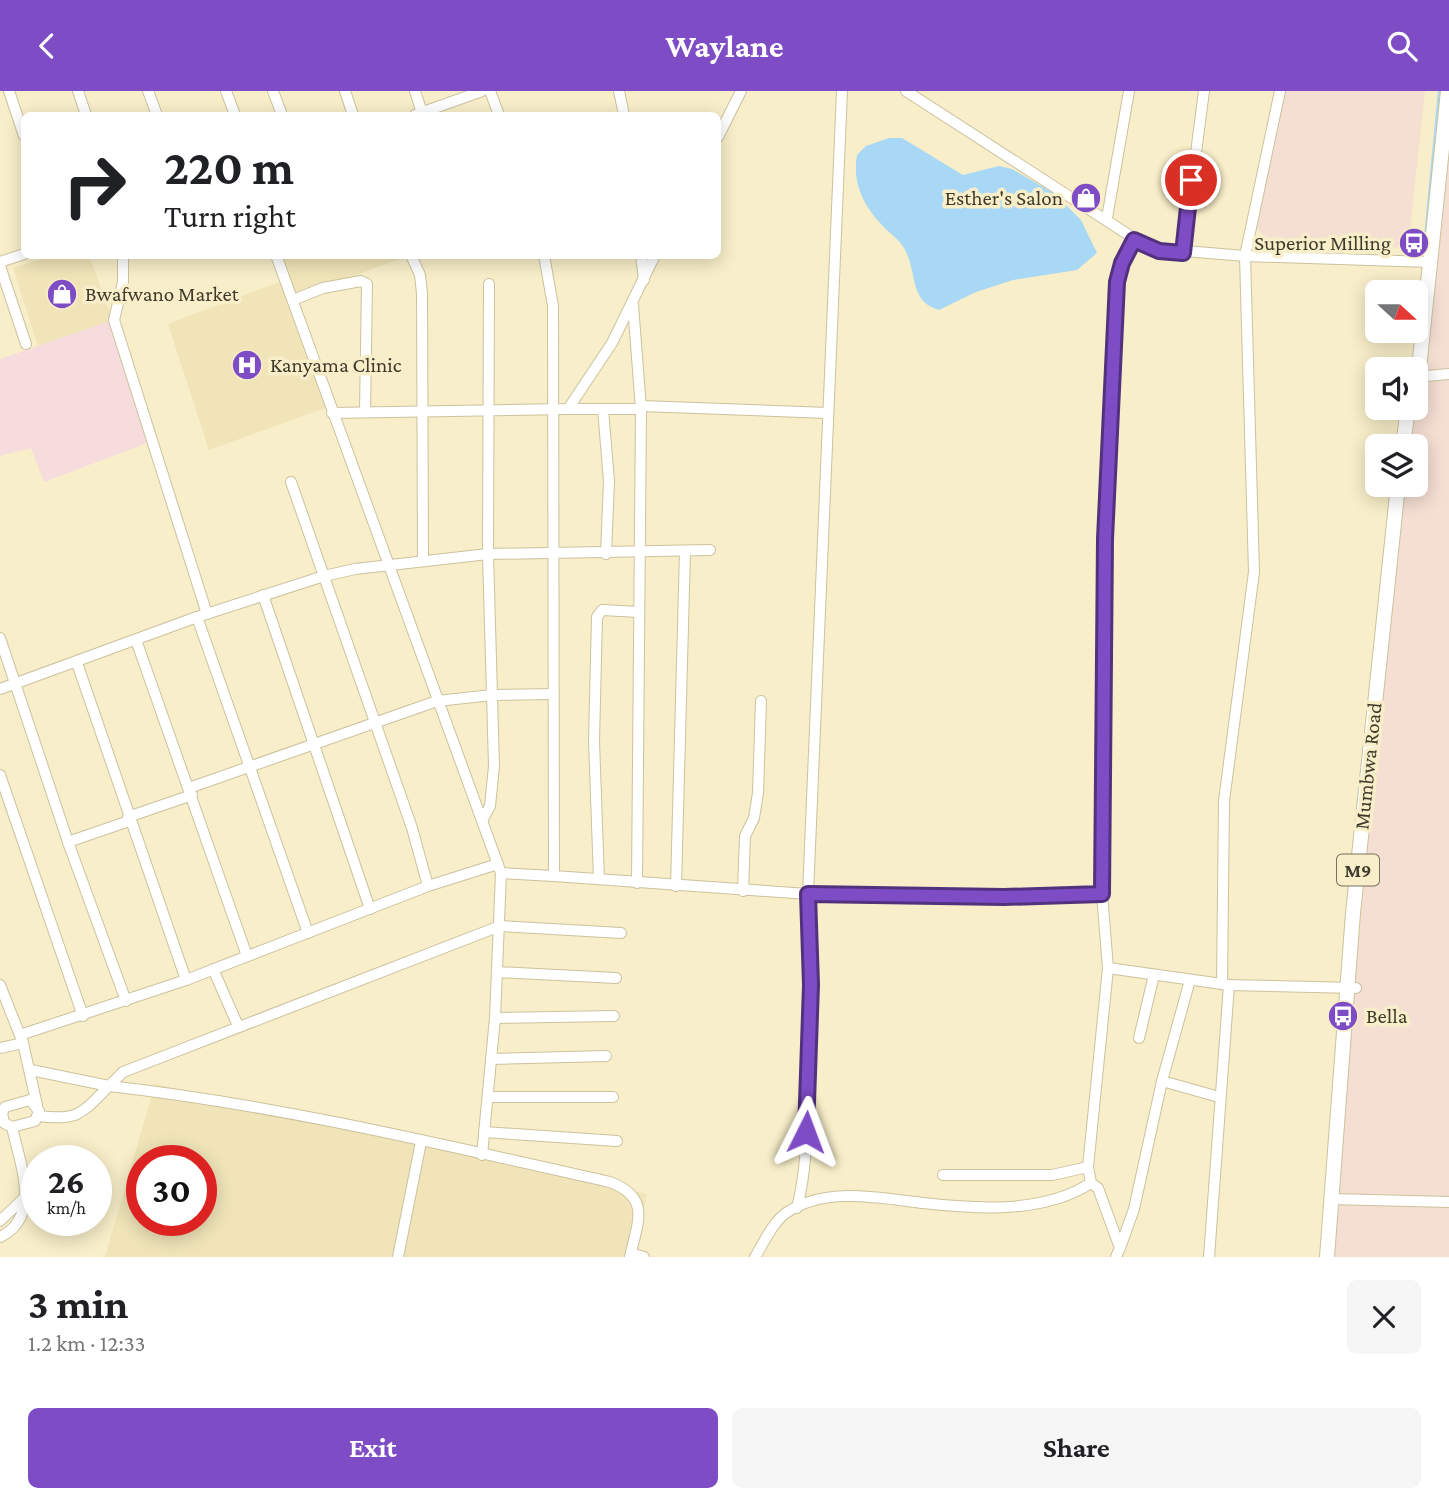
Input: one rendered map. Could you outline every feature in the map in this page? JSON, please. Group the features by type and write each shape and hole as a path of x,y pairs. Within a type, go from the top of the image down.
{"main road":[{"path":"1417,357 1440,91"},
{"path":"1426,262 1448,91"},
{"name":"Mumbwa Road","path":"1327,1257 1335,1199 1351,988 1397,497"},
{"name":"Mumbwa Road","path":"1351,988 1405,497"},
{"name":"Mumbwa Road","path":"1335,1199 1336,1257"}],"street":[{"path":"9,91 21,127"},
{"path":"78,91 85,112"},
{"path":"148,91 156,112"},
{"path":"226,91 234,112"},
{"path":"273,91 281,112"},
{"path":"345,91 352,112"},
{"path":"415,91 418,112"},
{"path":"424,112 482,91"},
{"path":"490,91 498,112"},
{"path":"620,91 624,112"},
{"path":"721,131 741,91"},
{"path":"797,1208 803,1185 807,1105 811,985 808,894 842,91"},
{"path":"906,91 1107,218 1134,240 1159,251 1426,262"},
{"path":"926,103 927,91"},
{"path":"1107,218 1129,91"},
{"path":"1183,253 1204,91"},
{"path":"1209,1257 1226,984 1224,801 1254,572 1245,256 1280,91"},
{"path":"1118,1252 1098,1188 1091,1183 1088,1167 1108,968 1102,894 1105,539 1117,282 1122,263 1134,240"},
{"path":"21,255 0,264 26,344"},
{"path":"123,259 123,282 114,320 202,615 308,933"},
{"path":"278,259 386,564 499,868 500,926 495,1018 482,1155"},
{"path":"413,259 420,275 422,293 424,559"},
{"path":"545,259 552,294 554,876"},
{"path":"642,259 645,282"},
{"path":"568,409 602,359 633,305 654,259"},
{"path":"293,300 323,288 361,281 367,284 365,412"},
{"path":"482,821 490,806 494,779 488,554 489,284"},
{"path":"633,305 641,407 637,883"},
{"path":"1428,374 1449,374"},
{"path":"332,413 641,407 828,413"},
{"path":"603,409 609,481 606,554"},
{"path":"291,482 375,721 428,886"},
{"path":"0,689 202,615 324,576 386,564 488,554 639,554 710,550"},
{"path":"676,886 685,551"},
{"path":"263,595 370,909"},
{"path":"599,879 594,741 597,617 602,610 639,612"},
{"path":"0,638 68,842 125,1001"},
{"path":"136,640 247,956"},
{"path":"77,663 128,819 186,980"},
{"path":"68,842 251,766 437,701 492,695 553,694"},
{"path":"743,891 745,837 754,818 758,793 761,701"},
{"path":"0,775 83,1016"},
{"path":"0,1048 186,980 428,886 499,868 637,883 808,894 1004,897 1102,894"},
{"path":"21,1170 5,1121 5,1107 35,1107 65,1119 76,1116 123,1072 500,926 621,933"},
{"path":"1108,968 1226,984 1351,988"},
{"path":"213,969 237,1026"},
{"path":"497,972 616,978"},
{"path":"1139,1038 1154,975"},
{"path":"1118,1252 1134,1209 1162,1080 1190,979"},
{"path":"0,985 22,1039 31,1070 35,1107 35,1121 5,1121"},
{"path":"495,1018 614,1016"},
{"path":"491,1059 606,1056"},
{"path":"31,1070 109,1086 233,1101 622,1187 632,1197 639,1212 630,1255 645,1257"},
{"path":"1162,1080 1219,1097"},
{"path":"488,1097 613,1097"},
{"path":"484,1132 617,1141"},
{"path":"398,1257 421,1142"},
{"path":"943,1175 1052,1175 1088,1167"},
{"path":"755,1257 781,1217 797,1208 833,1196 887,1197 958,1206 1007,1206 1054,1200 1073,1194 1091,1183"},
{"path":"1335,1199 1449,1202"},
{"path":"0,1221 21,1201"},
{"path":"0,1237 21,1211"}],"shaded area":[{"path":"1280,91 1425,91 1408,248 1267,239 1257,228"},
{"path":"1449,105 1449,1257 1329,1257 1400,497 1428,497 1428,434 1406,434 1408,420 1428,420 1428,357 1418,357 1419,343 1428,343 1427,280"},
{"name":"Bwafwano Market","path":"41,259 90,259 113,320 38,346 13,268"},
{"path":"280,259 401,259 294,297"},
{"name":"Kanyama Clinic","path":"282,281 328,407 209,450 168,324"},
{"path":"113,320 150,442 44,482 31,448 0,456 0,359"},
{"path":"155,1084 647,1194 634,1257 105,1257 126,1184 126,1236 217,1236 217,1145 137,1145"}],"water":[{"path":"889,138 902,138 963,175 999,166 1012,169 1055,194 1081,220 1097,253 1077,270 1013,280 976,292 939,310 929,306 918,293 904,248 869,209 860,193 856,174 857,155 866,146"}],"waterway":[{"path":"1423,257 1439,91"}],"place":[{"name":"Esther's Salon","path":"1086,198"},
{"name":"Superior Milling","path":"1414,243"},
{"name":"Bwafwano Market","path":"62,294"},
{"name":"Kanyama Clinic","path":"247,365"},
{"name":"Bella","path":"1343,1016"}],"route":[{"path":"806,1132 811,985 808,894 1004,897 1102,894 1106,672 1105,539 1117,282 1122,263 1134,240 1159,251 1183,253 1191,180"}]}
